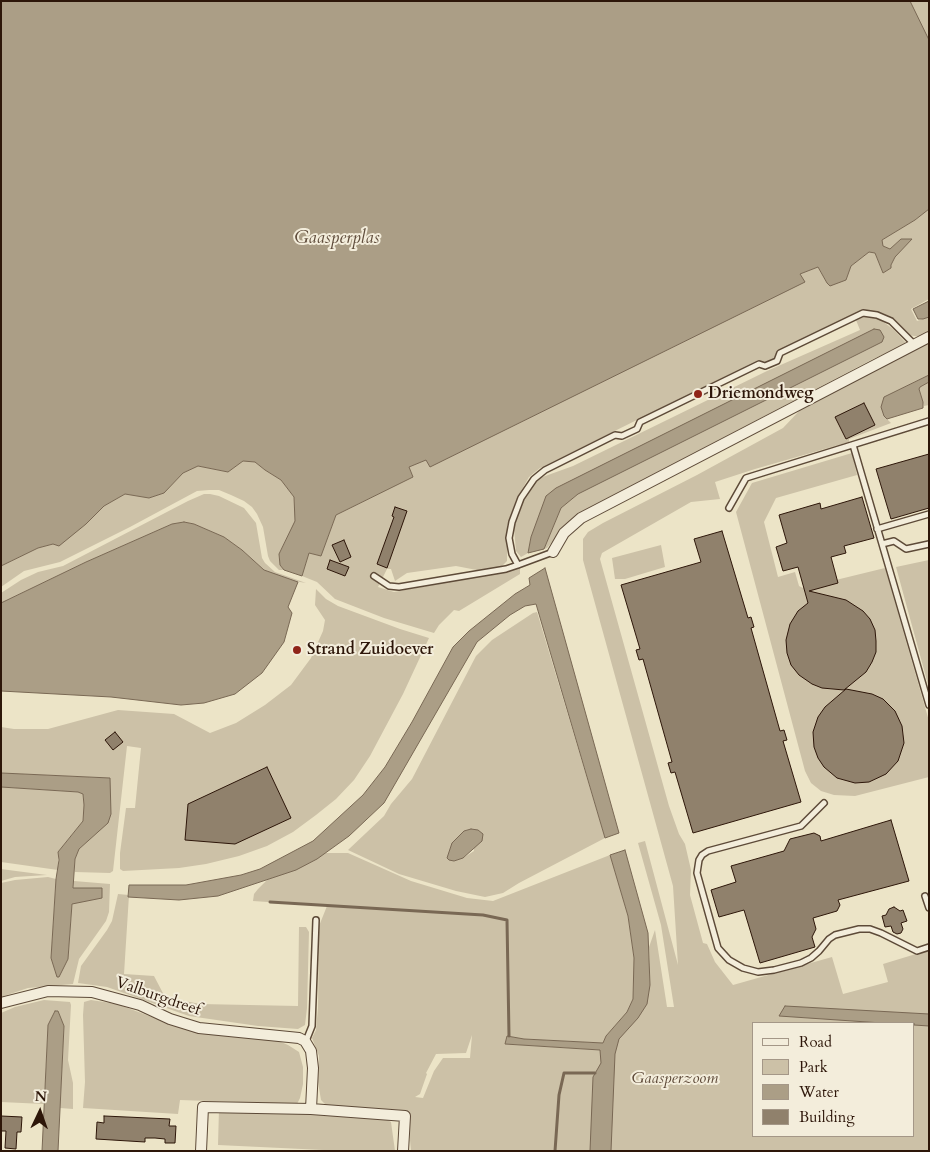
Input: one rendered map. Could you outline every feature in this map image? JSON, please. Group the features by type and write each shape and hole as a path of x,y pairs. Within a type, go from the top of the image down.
{"street":[{"path":"553,552 564,534 581,518 929,337"},
{"name":"Valburgdreef","path":"1,1003 48,991 92,992 140,1005 170,1019 199,1028 291,1036 306,1041"},
{"path":"306,1041 311,1051 313,1068 310,1109"},
{"path":"201,1151 203,1107 310,1109 405,1116 403,1151"}],"lane":[{"path":"518,565 512,554 509,538 512,522 526,488 536,476 545,470 614,435 622,436 637,428 640,422 759,364 765,366 777,361 780,353 863,313 877,315 891,321 914,344"},
{"path":"729,508 746,478 929,421"},
{"path":"854,445 929,704"},
{"path":"878,529 929,514"},
{"path":"882,544 894,541 906,549 929,544"},
{"path":"374,576 389,586 399,587 506,569 553,552"},
{"path":"824,803 801,826 708,851 699,860 697,873 718,948 729,960 743,968 758,972 801,963 819,951 829,939 836,935 859,929 870,929 882,933 917,951 929,947"},
{"path":"925,896 929,908"},
{"path":"306,1041 312,1026 316,920"}],"green space":[{"path":"910,1 929,1 929,40 922,29"},
{"path":"929,209 929,299 911,309 917,321 929,317 929,332 921,337 908,335 889,316 862,310 777,351 775,359 767,363 758,360 540,468 529,477 516,500 507,526 507,561 500,568 482,571 456,566 407,573 395,581 391,569 387,569 378,587 394,592 505,572 520,566 520,574 459,611 454,610 434,633 384,618 335,599 317,582 302,576 309,553 321,556 336,515 413,477 409,467 426,459 430,466 804,282 800,274 818,267 827,283 846,280 851,266 869,252 875,253 883,273 891,268 895,257 911,239 901,239 890,249 882,246 882,240"},
{"path":"863,317 878,318 893,329 907,344 873,359 586,510 569,522 547,548 544,549 561,508 578,494 882,342 556,488 531,537 528,553 521,557 516,551 514,529 516,521 527,492 537,479 573,466 767,371 860,330 856,320"},
{"name":"Gaasperzoom","path":"929,342 929,375 884,397 884,416 891,423 849,439 849,442 715,482 720,499 691,502 602,553 600,559 669,806 679,834 685,844 691,870 690,895 703,943 707,944 715,962 733,985 832,957 843,994 888,982 883,964 929,950 929,1151 411,1151 408,1118 400,1110 326,1105 321,1100 318,1082 319,1056 312,1038 316,1030 318,1008 319,926 327,906 253,901 254,894 267,880 325,853 348,853 411,881 467,898 493,901 610,855 628,916 634,958 633,999 627,1012 606,1036 603,1043 524,1039 507,1036 505,1044 599,1050 650,985 649,947 655,930 667,1007 674,1007 661,925 638,843 645,841 678,965 673,886 583,560 583,539 588,532 603,523 783,428 802,408","holes":["472,1035 470,1058 443,1058 434,1071 423,1098 415,1097 420,1094 426,1073 436,1054 466,1053"]},
{"path":"929,382 929,405 924,406 919,387"},
{"path":"852,453 857,475 776,498 764,522 778,577 795,572 799,586 803,588 885,568 929,721 929,777 855,796 834,795 821,791 811,783 805,771 736,512 752,483"},
{"path":"243,461 255,462 281,480 294,497 296,521 279,554 280,565 284,570 279,570 270,561 263,527 252,507 244,501 219,490 209,490 197,491 60,562 24,571 1,587 1,566 38,548 53,544 86,524 104,506 125,494 149,498 164,493 183,473 198,466 228,472"},
{"path":"204,494 219,496 244,508 256,523 262,558 265,563 275,572 306,583 271,574 224,537 194,524 184,522 172,524 86,562 1,603 1,593 21,580 38,572 63,566"},
{"path":"661,545 665,567 625,579 615,579 612,558"},
{"path":"929,560 929,688 896,567"},
{"path":"316,589 326,599 338,606 429,638 403,694 370,756 354,780 336,799 316,815 293,832 267,846 239,856 206,864 179,868 123,871 120,869 120,853 126,808 135,808 141,748 127,746 113,871 110,873 75,872 75,859 79,849 107,823 110,778 1,773 1,727 48,729 118,710 174,714 210,733 236,723 265,705 291,685 311,658 323,631 325,620 315,605"},
{"path":"537,612 605,838 503,893 485,897 456,891 399,874 348,850 384,816 391,804 412,779 476,656 492,640","holes":["471,829 474,851 463,858 454,861 457,838 464,831"]},
{"path":"1,787 78,792 83,794 83,821 58,852 58,870 1,862"},
{"path":"1,869 47,875 15,877 1,881"},
{"path":"48,877 56,879 51,958 58,977 68,959 74,881 110,884 109,912 106,921 79,959 73,984 28,988 1,997 1,883"},
{"path":"118,894 129,895 124,974 154,976 165,997 200,1004 298,1006 299,927 306,927 309,932 305,1025 298,1029 258,1026 189,1016 107,987 78,983 81,966 112,921"},
{"path":"44,1000 70,1002 71,1005 68,1060 73,1083 73,1109 60,1108 64,1026 58,1011 55,1011 48,1025 44,1104 1,1102 1,1013 15,1007"},
{"path":"91,1000 117,1004 187,1030 219,1035 274,1039 288,1045 299,1052 303,1067 303,1084 300,1098 297,1104 180,1100 178,1114 83,1108 85,1082 83,1015 84,1002"},
{"path":"219,1109 386,1119 391,1122 395,1151 344,1151 218,1145"}],"water":[{"name":"Gaasperplas","path":"1,1 910,1 929,40 929,209 882,240 883,246 890,249 901,239 912,239 895,257 891,268 883,273 875,253 869,252 851,266 846,280 830,286 818,267 800,274 805,282 430,467 426,460 409,467 413,477 336,515 321,556 309,553 302,576 284,570 280,565 279,554 295,521 294,497 281,480 255,462 243,461 228,472 198,466 183,473 164,493 149,498 125,494 104,506 59,546 53,544 38,548 1,566"},
{"path":"929,301 929,317 918,319 913,309"},
{"path":"874,329 880,330 884,337 882,342 578,494 561,508 544,549 528,553 531,537 546,496 556,488"},
{"path":"929,375 929,382 919,389 923,408 887,419 884,416 881,407 884,397"},
{"path":"184,522 194,524 224,537 264,570 298,582 288,607 292,613 284,642 262,673 235,694 204,703 181,705 111,697 1,691 1,603 86,562 172,524"},
{"path":"545,568 619,833 605,838 536,604 525,606 510,615 477,642 384,803 349,836 317,859 296,870 218,896 179,900 128,897 129,885 186,885 241,875 260,869 313,841 363,795 385,767 453,647 469,631 515,594 530,585 529,578"},
{"path":"1,773 110,778 111,814 108,823 79,849 75,859 73,888 102,888 102,898 72,904 68,959 59,977 57,977 51,958 59,860 58,852 83,821 83,794 78,792 1,787"},
{"path":"478,830 483,834 482,841 463,858 454,861 449,860 447,858 452,843 464,831"},
{"path":"625,850 648,933 650,985 647,1004 638,1018 619,1039 615,1054 611,1151 590,1151 593,1077 601,1063 600,1050 505,1044 507,1036 524,1039 603,1043 606,1036 627,1012 633,999 634,958 628,916 610,855"},
{"path":"785,1006 929,1014 929,1026 915,1025 915,1022 867,1022 779,1016"},
{"path":"55,1011 58,1011 64,1026 58,1151 42,1151 48,1025"}],"building":[{"path":"864,403 875,425 846,439 835,417"},
{"path":"929,454 929,508 891,519 876,469"},
{"path":"862,497 874,538 844,546 846,553 831,557 838,583 809,591 846,600 863,611 870,619 875,630 876,652 866,672 844,690 822,688 799,675 791,665 787,653 786,640 790,624 798,611 808,603 798,567 783,571 776,547 787,543 779,515 820,503 821,509"},
{"path":"395,507 407,511 387,568 377,564 394,517 392,516"},
{"path":"722,531 748,618 751,617 754,627 751,628 780,731 784,730 787,740 783,741 801,802 693,833 675,772 671,773 668,763 672,762 643,659 639,660 636,650 640,649 621,585 701,562 694,539"},
{"path":"344,540 351,557 340,562 332,545"},
{"path":"330,560 349,567 345,576 327,569"},
{"path":"846,689 872,694 883,699 895,711 902,726 904,743 898,761 886,774 869,782 855,783 837,778 824,767 814,747 813,732 818,717 825,707"},
{"path":"115,732 123,742 113,750 105,740"},
{"path":"267,767 291,818 235,844 185,840 188,804"},
{"path":"891,820 909,881 838,900 840,905 837,911 813,918 816,929 812,937 815,947 760,963 744,910 719,917 711,890 736,882 731,866 784,851 790,839 814,833 820,836 821,841"},
{"path":"894,907 900,911 903,910 907,921 901,923 903,929 901,933 897,934 893,932 891,926 885,927 882,916 886,915 889,909"},
{"path":"1,1116 22,1117 21,1132 17,1132 16,1149 5,1148 6,1131 1,1131"},
{"path":"104,1116 170,1119 169,1126 176,1126 175,1143 165,1143 165,1139 155,1138 145,1138 145,1142 96,1139 97,1122 104,1123"}],"waterway":[{"path":"270,902 483,915 507,920 509,1036"},
{"path":"555,1151 559,1095 564,1073 595,1073"}],"place":[{"name":"Driemondweg","path":"698,394"},
{"name":"Strand Zuidoever","path":"297,650"}]}
